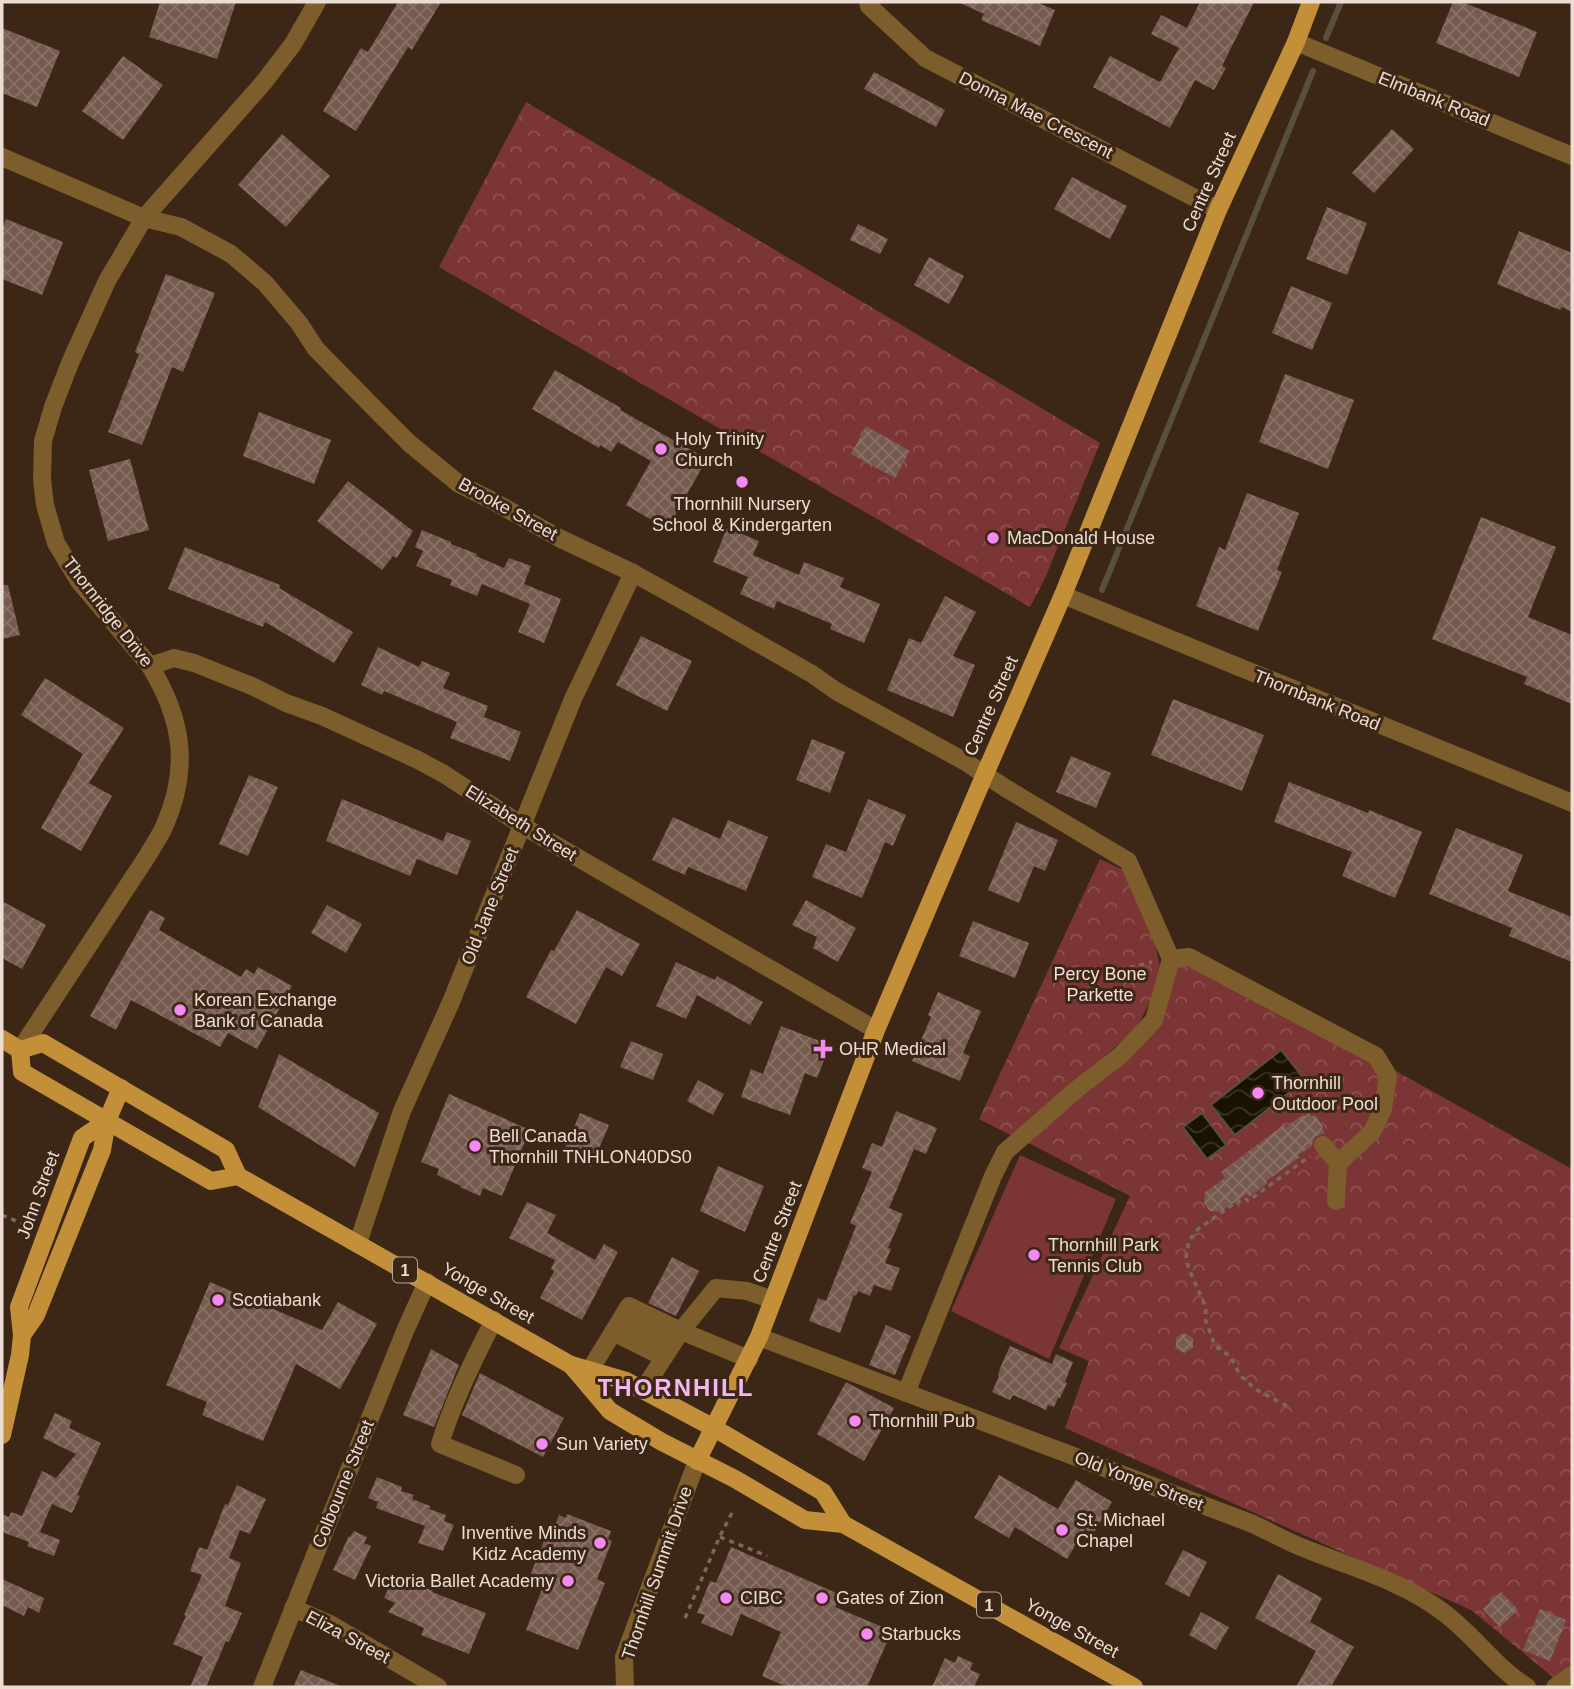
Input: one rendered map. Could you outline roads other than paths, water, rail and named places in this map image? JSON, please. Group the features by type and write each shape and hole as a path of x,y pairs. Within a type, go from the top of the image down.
{"main road":[{"name":"Centre Street","path":"697,1461 759,1338 876,1030 1063,595 1218,210 1296,42 1311,2"},
{"name":"Yonge Street","path":"2,1039 20,1049 43,1043 226,1150 238,1176 571,1365 626,1381 714,1428 822,1492 843,1524"},
{"path":"20,1049 22,1072 211,1181 238,1176"},
{"name":"John Street","path":"2,1434 20,1355 22,1335 19,1307 82,1138 107,1121 121,1088"},
{"name":"Yonge Street","path":"571,1365 610,1411 697,1461 735,1479 805,1520 843,1524 1134,1687"}],"street":[{"name":"Thornridge Drive","path":"20,1049 164,828 173,802 180,761 177,724 165,691 150,666 79,581 56,543 41,479 43,441 66,374 107,281 144,218 264,82 293,44 317,2"},
{"name":"Donna Mae Crescent","path":"868,2 869,6 925,58 1218,210"},
{"name":"Elmbank Road","path":"1296,42 1572,156"},
{"name":"Brooke Street","path":"2,157 144,218 181,228 231,254 265,283 299,323 316,349 410,443 459,484 559,538 633,573 985,774 1128,861 1171,958"},
{"name":"Old Jane Street","path":"358,1243 402,1111 452,1002 573,699 633,573"},
{"name":"Thornbank Road","path":"1063,595 1572,803"},
{"name":"Elizabeth Street","path":"150,666 174,658 194,663 334,721 418,760 523,826 876,1030"},
{"path":"906,1393 1005,1152 1077,1089 1121,1055 1154,1020 1171,958 1189,957 1376,1056 1388,1076 1383,1109 1372,1132 1338,1163"},
{"path":"1323,1145 1338,1163 1336,1201"},
{"name":"Colbourne Street","path":"262,1687 427,1282"},
{"path":"643,1390 672,1344 716,1288 747,1291 773,1300"},
{"path":"590,1370 629,1306 672,1344"},
{"path":"494,1320 468,1371 440,1444 516,1475"},
{"path":"617,1325 672,1344 749,1359"},
{"name":"Old Yonge Street","path":"759,1338 1241,1519 1305,1548 1397,1584 1443,1611 1463,1628 1495,1663 1527,1687"},
{"name":"Thornhill Summit Drive","path":"625,1687 624,1657 697,1461"},
{"name":"Eliza Street","path":"293,1608 330,1624 438,1687"},
{"path":"1555,1687 1572,1675"}],"water":[{"name":"Thornhill Outdoor Pool","path":"1281,1050 1305,1080 1235,1135 1211,1105"},
{"path":"1202,1113 1226,1145 1207,1159 1183,1127"}],"waterway":[{"path":"1326,38 1341,2"},
{"path":"1102,590 1313,71"}],"place":[{"name":"Holy Trinity Church","path":"661,449"},
{"name":"Thornhill Nursery School & Kindergarten","path":"742,482"},
{"name":"MacDonald House","path":"993,538"},
{"name":"Korean Exchange Bank of Canada","path":"180,1010"},
{"name":"OHR Medical","path":"823,1049"},
{"name":"Thornhill Outdoor Pool","path":"1258,1093"},
{"name":"Bell Canada Thornhill TNHLON40DS0","path":"475,1146"},
{"name":"Thornhill Park Tennis Club","path":"1034,1255"},
{"name":"Scotiabank","path":"218,1300"},
{"name":"Thornhill Pub","path":"855,1421"},
{"name":"Sun Variety","path":"542,1444"},
{"name":"St. Michael Chapel","path":"1062,1530"},
{"name":"Inventive Minds Kidz Academy","path":"600,1543"},
{"name":"Victoria Ballet Academy","path":"568,1581"},
{"name":"CIBC","path":"726,1598"},
{"name":"Gates of Zion","path":"822,1598"},
{"name":"Starbucks","path":"867,1634"}],"district":[{"name":"THORNHILL","path":"676,1387"}],"park label":[{"name":"Percy Bone Parkette","path":"1100,984"}]}
